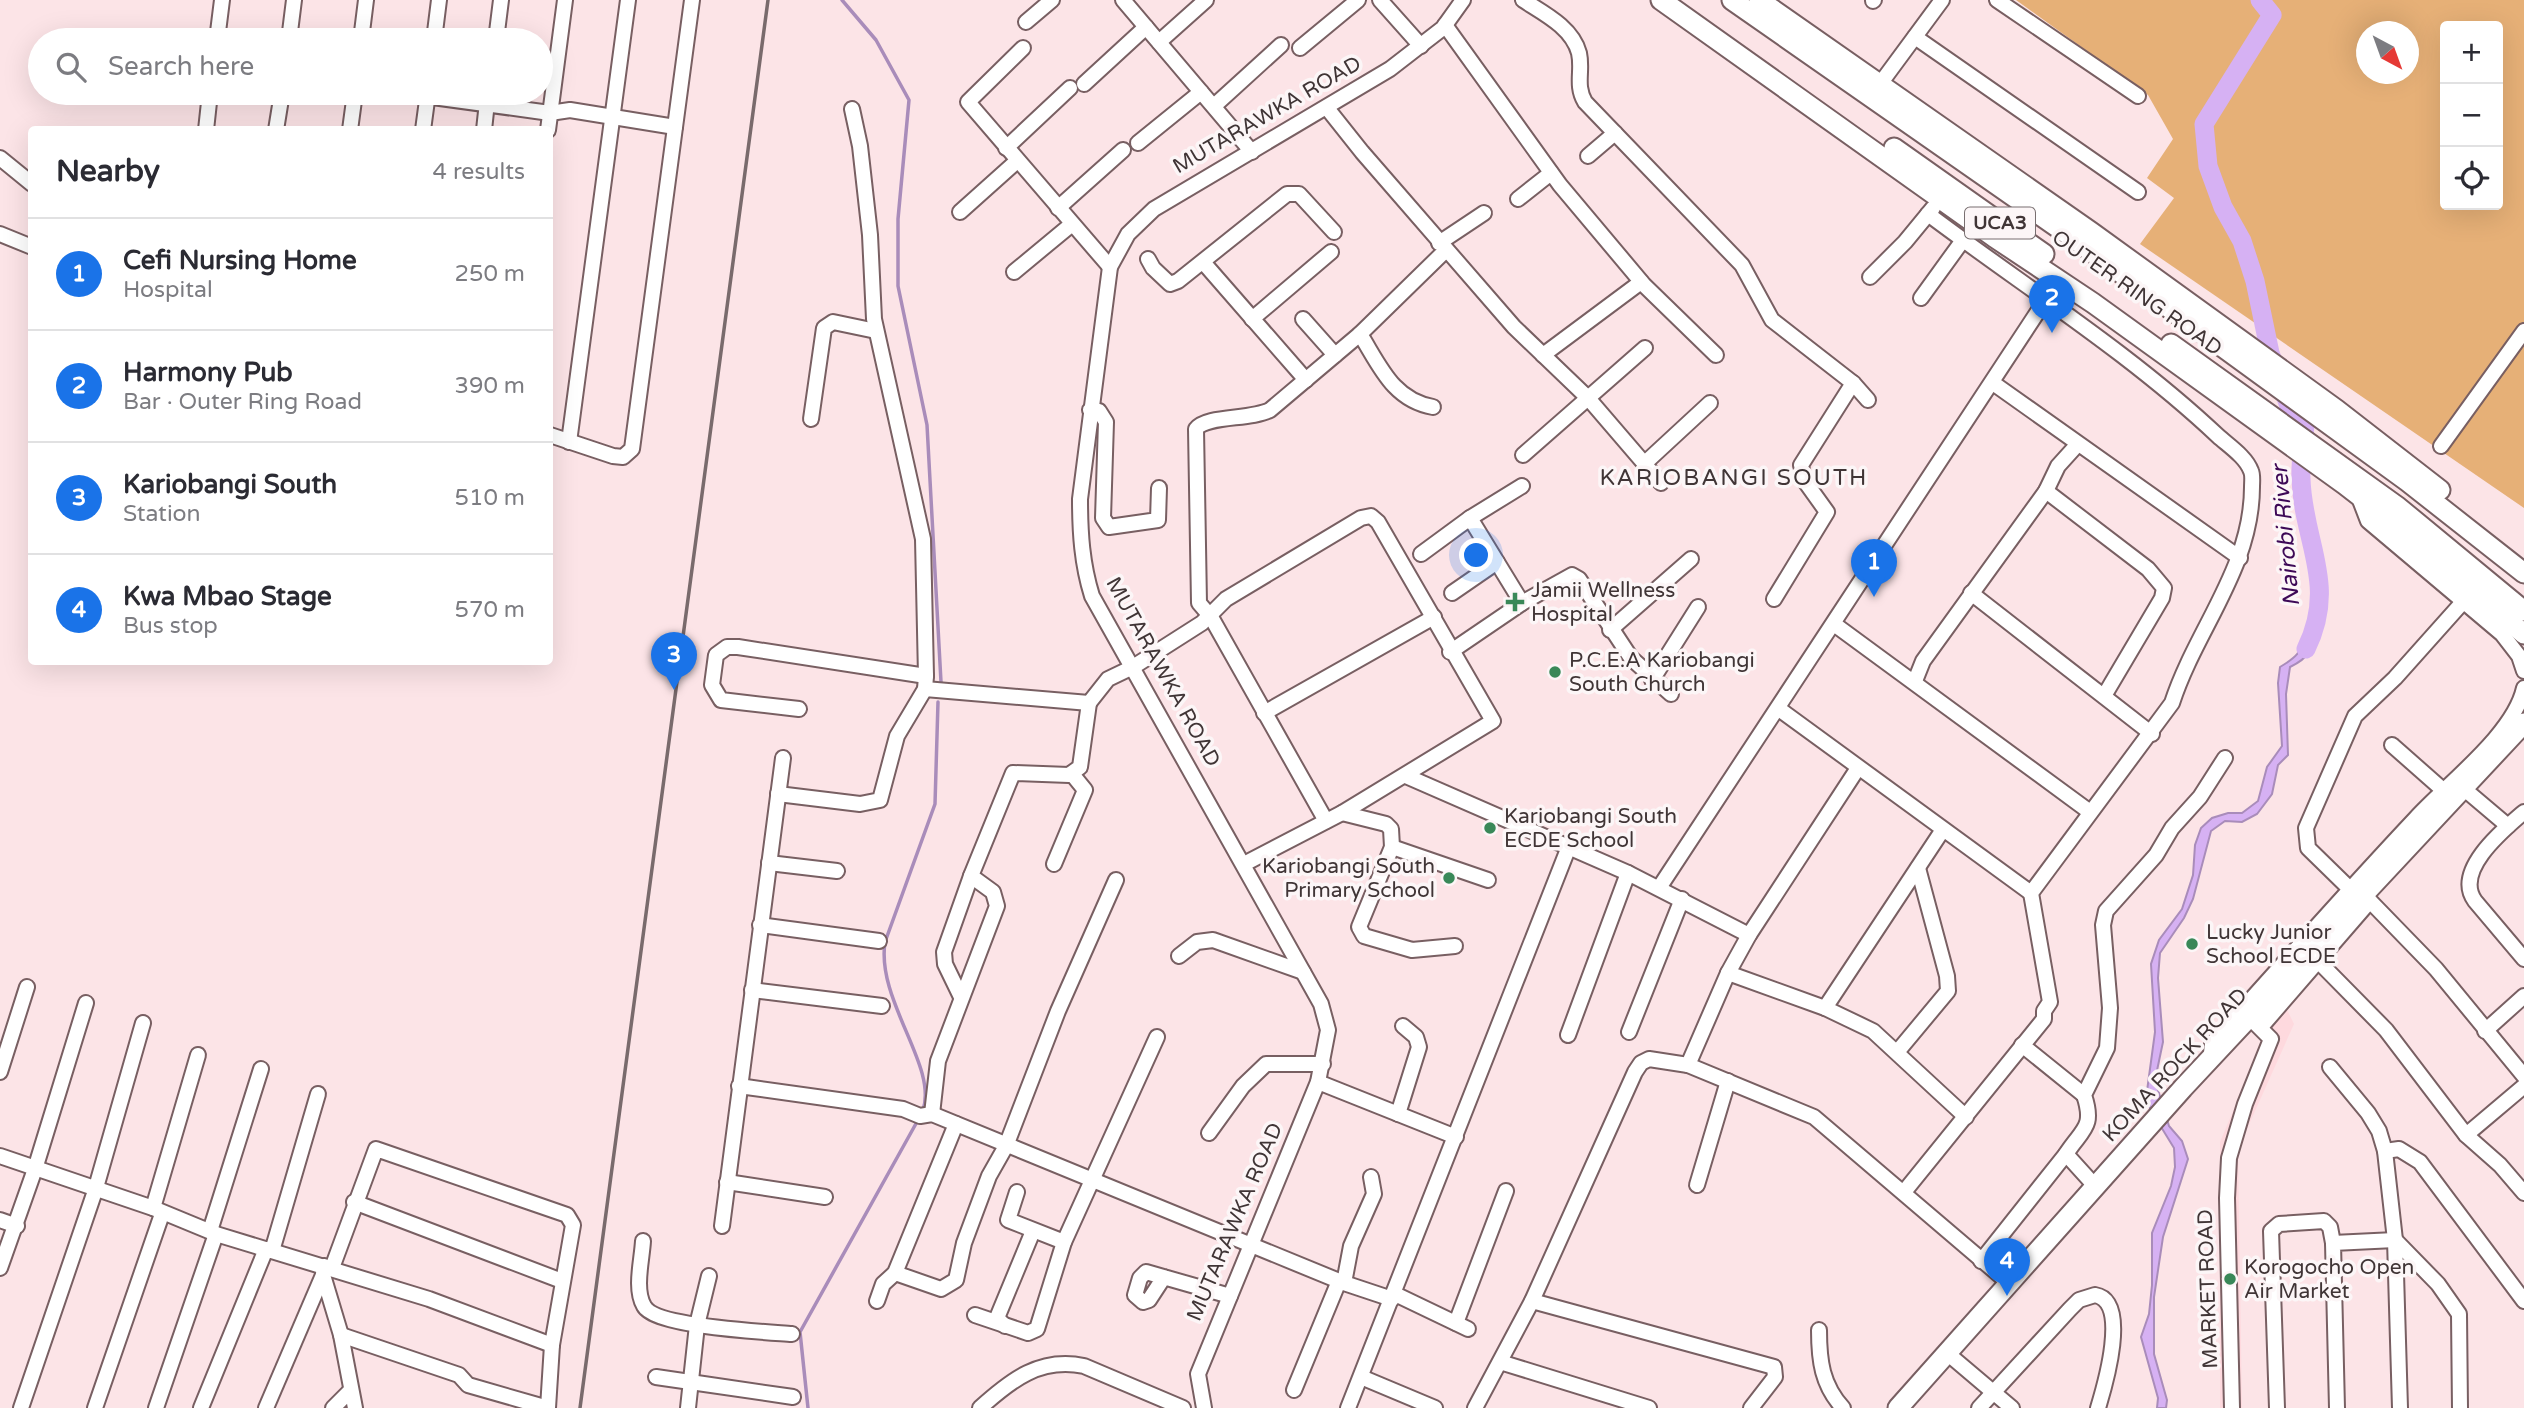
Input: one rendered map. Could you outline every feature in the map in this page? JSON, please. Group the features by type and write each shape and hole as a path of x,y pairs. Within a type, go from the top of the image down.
{"main road":[{"name":"UCA3","path":"1661,0 1941,197"},
{"name":"OUTER RING ROAD","path":"1680,0 2259,407 2329,465 2358,495 2524,634"},
{"name":"OUTER RING ROAD","path":"1732,0 1758,8 1880,84 2115,259 2266,379 2407,481 2524,573"},
{"name":"OUTER RING ROAD","path":"1758,8 2115,259 2316,396 2404,461 2524,560"},
{"path":"1941,197 1989,216"},
{"name":"OUTER RING ROAD","path":"1941,197 2269,432 2399,507 2524,611"},
{"path":"2217,378 2238,410"},
{"name":"KOMA ROCK ROAD","path":"1898,1408 2183,1088 2211,1058 2255,1023 2353,904 2522,732"}],"street":[{"path":"218,28 222,0"},
{"path":"290,28 294,0"},
{"path":"362,28 366,0"},
{"path":"436,28 439,0"},
{"path":"498,28 501,0"},
{"path":"553,90 565,0"},
{"path":"569,442 628,0"},
{"path":"553,436 624,457 632,449 692,0"},
{"path":"1026,22 1052,0"},
{"path":"1123,0 1252,152"},
{"path":"1159,42 1206,0"},
{"path":"1300,48 1358,0"},
{"path":"1380,0 1421,46"},
{"path":"1523,0 1559,23 1578,53 1581,96 1742,265 1772,320 1853,383 1868,400"},
{"path":"1880,84 1942,0"},
{"path":"1997,0 2138,96"},
{"name":"MUTARAWKA ROAD","path":"1204,1408 1198,1374 1318,1082 1328,1030 1324,1012 1303,972 1093,596 1083,559 1080,499 1110,267 1124,241 1154,209 1327,108 1421,46 1445,25 1461,1"},
{"path":"1445,25 1551,173 1641,282 1716,355"},
{"path":"1006,148 1146,27"},
{"path":"1915,37 2138,192"},
{"path":"1214,106 1281,46"},
{"path":"1023,48 968,102 1110,267"},
{"path":"1138,143 1201,92"},
{"path":"206,126 209,105"},
{"path":"277,126 280,105"},
{"path":"351,126 353,105"},
{"path":"423,126 426,105"},
{"path":"485,126 487,105"},
{"path":"515,105 550,113 570,110 675,127"},
{"path":"548,126 551,105"},
{"path":"1327,108 1443,246 1544,355 1588,398 1661,484"},
{"path":"778,794 860,804 880,800 897,736 926,682 919,515 876,331 870,235 860,146 852,109"},
{"path":"1588,156 1615,133"},
{"path":"1058,208 1123,150"},
{"path":"0,158 28,181"},
{"path":"960,212 1017,161"},
{"path":"1518,199 1551,173"},
{"path":"1148,259 1153,268 1170,284 1203,262 1269,205 1287,194 1299,194 1334,232"},
{"path":"1870,277 1905,242 1941,197"},
{"path":"1326,821 1210,617 1199,603 1196,429 1205,422 1262,414 1360,334 1443,246 1484,213"},
{"path":"1928,214 2187,406 2251,471 2252,488 2240,558 2233,578 2182,672 2172,703 2152,734 2090,812 2031,893"},
{"path":"1014,272 1072,224"},
{"path":"0,234 28,245"},
{"path":"1921,298 1963,240"},
{"path":"1252,319 1331,252"},
{"path":"1203,262 1306,380"},
{"path":"1659,888 2058,281"},
{"path":"1544,355 1641,282"},
{"path":"1303,319 1335,355"},
{"path":"811,419 824,328 834,321 876,331"},
{"path":"2441,446 2524,331"},
{"path":"1360,334 1394,390 1420,405 1433,407"},
{"path":"1523,455 1645,348"},
{"path":"1774,599 1828,512 1804,480 1801,465 1853,383"},
{"path":"1993,383 2240,558"},
{"path":"1644,464 1710,403"},
{"path":"1090,410 1104,415 1106,422 1103,518 1109,527 1158,520 1159,488"},
{"path":"1915,681 1923,660 2046,491 2058,466 2077,445"},
{"path":"1421,554 1470,518 1522,486"},
{"path":"2046,491 2148,569 2165,589 2104,696"},
{"path":"2358,495 2368,521 2501,634 2519,656 2524,671"},
{"path":"961,996 945,964 944,952 1011,775 1016,771 1072,774 1080,767 1089,703 1108,678 1133,667 1210,617 1226,600 1361,518 1371,516 1378,522 1434,617 1450,652 1493,721 1342,813 1244,864"},
{"path":"1470,518 1522,603"},
{"path":"1610,630 1691,559"},
{"path":"1452,593 1497,562"},
{"path":"1450,652 1567,576 1576,577 1631,658 1652,680 1671,694"},
{"path":"1971,593 2152,734"},
{"path":"2351,890 2308,848 2306,828 2355,716 2395,678 2462,603"},
{"path":"1652,680 1699,607"},
{"path":"1264,713 1434,617"},
{"path":"1834,624 2090,812"},
{"path":"799,709 721,700 712,685 716,655 727,647 738,647 926,682 1089,703"},
{"path":"2211,1058 2213,1044 2219,1035 2504,726 2521,702 2524,688"},
{"path":"1779,709 1942,831 2031,893 2050,1002 2044,1011 2044,1019 1904,1192"},
{"path":"2255,1023 2318,961 2522,732"},
{"path":"2392,745 2443,790"},
{"path":"722,1226 783,758"},
{"path":"2084,1095 2107,1048 2110,1007 2103,925 2106,911 2156,855 2172,828 2200,797 2225,758"},
{"path":"1688,1065 1728,972 1749,935 1858,768"},
{"path":"1054,864 1085,790 1072,774"},
{"path":"1406,776 1628,873 1749,935"},
{"path":"2469,793 2508,825"},
{"path":"2521,947 2475,901 2469,892 2468,883 2487,849 2508,825 2524,812"},
{"path":"1342,813 1390,826 1392,847 1361,921 1360,931 1364,936 1405,949 1455,946"},
{"path":"1825,1009 1942,831"},
{"path":"1392,847 1488,880"},
{"path":"1348,1408 1394,1297 1568,849"},
{"path":"769,863 837,871"},
{"path":"1898,1051 1948,991 1947,976 1918,868"},
{"path":"1568,1035 1628,873"},
{"path":"932,1114 938,1061 997,906 993,892 971,876"},
{"path":"895,1273 941,1289 956,1280 964,1243 989,1176 1006,1146 1058,1011 1116,880"},
{"path":"1629,1032 1682,899"},
{"path":"2370,901 2435,969 2524,1076"},
{"path":"760,925 878,941"},
{"path":"1180,956 1197,942 1213,940 1303,972"},
{"path":"2318,961 2386,1030 2466,1135 2500,1165 2524,1194"},
{"path":"1728,972 1825,1009 1873,1031 1898,1051 1966,1117"},
{"path":"0,1072 27,987"},
{"path":"752,990 882,1006"},
{"path":"2485,1031 2524,996"},
{"path":"0,1268 17,1226 86,1003"},
{"path":"21,1408 95,1191 143,1023"},
{"name":"MARKET ROAD","path":"2232,1408 2227,1179 2235,1131 2271,1042 2270,1036 2255,1023"},
{"path":"1398,1114 1419,1047 1416,1037 1403,1026"},
{"path":"975,1315 1028,1334 1037,1329 1065,1242 1095,1181 1157,1037"},
{"path":"1981,1261 2087,1126 2091,1113 2084,1095 2022,1045"},
{"path":"95,1408 157,1211 198,1055"},
{"path":"1475,1408 1532,1301 1638,1067 1645,1060 1688,1065 1814,1116 2010,1284"},
{"path":"1209,1133 1242,1086 1266,1064 1323,1064"},
{"path":"2330,1067 2368,1114 2379,1131 2385,1151 2395,1240 2400,1408"},
{"path":"156,1408 213,1232 261,1069"},
{"path":"1318,1082 1456,1138"},
{"path":"1697,1185 1728,1082"},
{"path":"739,1086 903,1109 920,1116 932,1114 1342,1282 1394,1297 1462,1326 1506,1191"},
{"path":"2466,1135 2524,1086"},
{"path":"201,1408 270,1250 318,1094"},
{"path":"877,1301 883,1284 895,1273 956,1124"},
{"path":"266,1408 376,1149 384,1149 563,1213 573,1225 552,1345 548,1408 468,1385 459,1375 341,1335"},
{"path":"2385,1151 2399,1149 2420,1162 2524,1301"},
{"path":"2066,1154 2095,1186"},
{"path":"0,1156 326,1270 429,1299 552,1345"},
{"path":"1294,1390 1342,1282 1351,1246 1374,1194 1371,1177"},
{"path":"727,1182 825,1197"},
{"path":"1017,1192 1008,1220 1065,1242"},
{"path":"354,1202 562,1282"},
{"path":"0,1220 17,1226"},
{"path":"2277,1408 2271,1231 2279,1224 2323,1221 2330,1227 2333,1243 2337,1408"},
{"path":"1005,1326 997,1318 1033,1231"},
{"path":"2333,1243 2395,1240 2438,1284 2459,1314 2460,1408"},
{"path":"643,1241 640,1289 646,1310 651,1314 697,1325 792,1334"},
{"path":"326,1270 355,1408"},
{"path":"688,1408 697,1325 709,1276"},
{"path":"1164,1277 1230,1296"},
{"path":"1979,1408 2070,1309 2088,1296 2095,1295 2106,1300 2114,1314 2111,1350 2098,1408"},
{"path":"1532,1301 1774,1367 1775,1377 1751,1408"},
{"path":"1819,1330 1820,1358 1826,1386 1843,1408"},
{"path":"1947,1353 2012,1408"},
{"path":"1500,1362 1648,1408"},
{"path":"980,1408 1020,1375 1059,1363 1084,1366 1182,1408"},
{"path":"656,1377 793,1397"},
{"path":"1361,1377 1436,1408"},
{"path":"333,1408 351,1390"}],"shaded area":[{"path":"2016,0 2524,0 2524,508 2140,244 2174,198 2147,178 2173,139 2148,95"},
{"path":"2318,627 2310,651 2290,667 2286,694 2288,755 2278,765 2272,794 2257,814 2242,822 2225,821 2211,831 2193,899 2184,918 2160,953 2158,978 2163,1042 2155,1080 2169,1126 2182,1141 2188,1159 2163,1237 2154,1297 2154,1354 2167,1400 2166,1408 2157,1408 2158,1398 2141,1337 2149,1314 2152,1233 2171,1186 2175,1167 2174,1148 2150,1109 2147,1091 2155,1032 2151,964 2159,940 2182,909 2193,875 2195,845 2201,828 2212,818 2228,813 2242,813 2258,801 2267,767 2282,746 2278,683 2280,667 2297,654 2304,634"},
{"name":"Korogocho Open Air Market","path":"2281,997 2294,1024 2238,1149 2242,1408 2220,1408 2220,1142"}],"waterway":[{"path":"842,0 876,40 909,100 898,219 898,286 927,425 941,682"},
{"name":"Nairobi River","path":"2260,0 2272,15 2204,124 2208,166 2223,207 2242,241 2255,281 2270,353 2289,406 2305,424 2301,479 2303,502 2319,584 2315,626 2306,649"},
{"path":"923,1110 925,1093 922,1073 889,987 885,942 935,804 938,702"},
{"path":"808,1408 800,1332 918,1120"}],"railway":[{"path":"580,1408 768,0"}],"place":[{"name":"Harmony Pub","path":"2052,333"},
{"name":"Cefi Nursing Home","path":"1874,597"},
{"name":"Jamii Wellness Hospital","path":"1515,602"},
{"name":"P.C.E.A Kariobangi South Church","path":"1555,672"},
{"name":"Kariobangi South","path":"674,690"},
{"name":"Kariobangi South ECDE School","path":"1490,828"},
{"name":"Kariobangi South Primary School","path":"1449,878"},
{"name":"Lucky Junior School ECDE","path":"2192,944"},
{"name":"Korogocho Open Air Market","path":"2230,1279"},
{"name":"Kwa Mbao Stage","path":"2007,1296"}],"district":[{"name":"KARIOBANGI SOUTH","path":"1734,478"}]}
